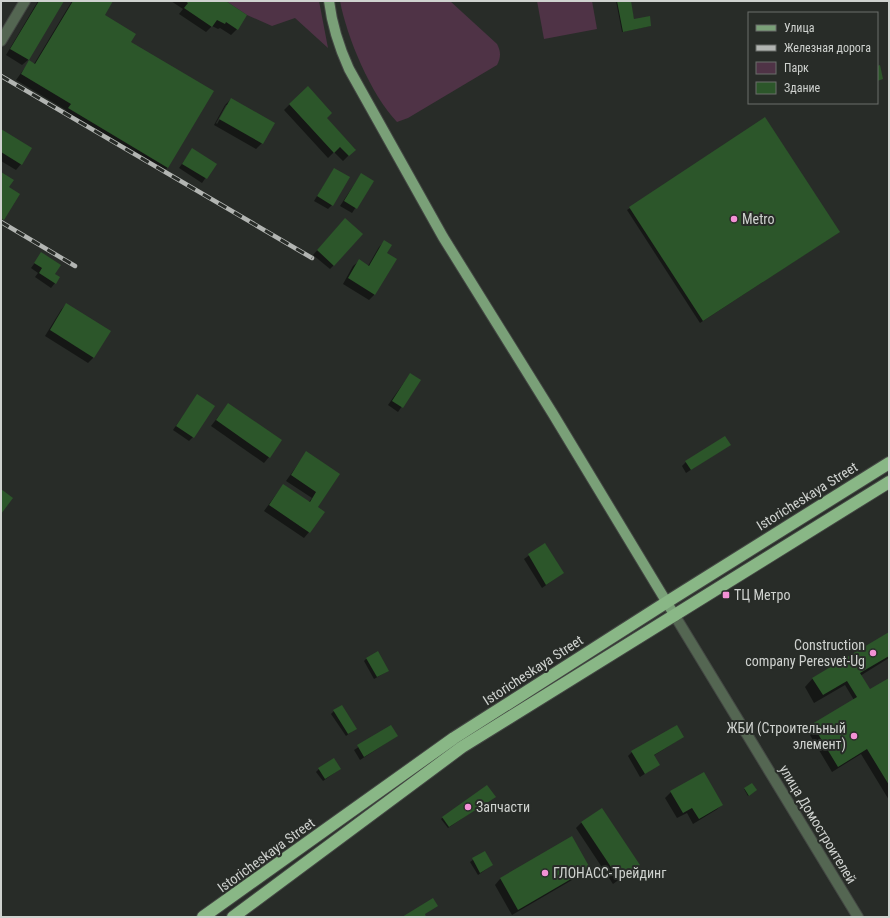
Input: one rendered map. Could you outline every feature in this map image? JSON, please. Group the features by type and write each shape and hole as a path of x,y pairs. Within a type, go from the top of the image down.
{"highway":[{"name":"Istoricheskaya Street","path":"203,917 454,738 889,463"},
{"name":"Istoricheskaya Street","path":"234,917 462,747 889,482"}],"main road":[{"name":"улица Домостроителей","path":"329,1 332,22 339,46 349,69 439,231 553,414 675,616"}],"street":[{"path":"1,41 25,1"},
{"name":"улица Домостроителей","path":"675,616 858,917"}],"green space":[{"path":"226,1 319,1 328,48 295,18 272,26 247,15"},
{"path":"340,1 450,1 497,44 500,57 497,65 408,118 397,122 387,111 369,82 348,32"},
{"path":"537,1 592,1 597,29 544,39"}],"building":[{"path":"39,1 64,1 29,60 10,49"},
{"path":"73,1 113,1 105,15 136,34 131,42 214,91 168,168 68,108 71,104 21,74 29,60 35,64"},
{"path":"185,1 226,1 247,15 238,30 226,22 225,24 217,20 212,27 184,8 188,3"},
{"path":"617,1 631,1 634,19 650,16 651,26 623,32"},
{"path":"880,65 883,79 878,81 878,66"},
{"path":"308,86 332,113 327,118 356,150 349,156 340,147 334,153 289,104"},
{"path":"231,98 275,123 263,144 219,119"},
{"name":"Metro","path":"765,117 840,232 703,321 629,207"},
{"path":"1,129 32,148 22,165 1,152"},
{"path":"192,148 217,164 207,179 182,164"},
{"path":"334,168 350,177 333,206 317,196"},
{"path":"1,172 14,180 9,187 20,194 4,220 1,218"},
{"path":"361,173 374,181 357,209 344,201"},
{"path":"345,218 363,234 334,266 317,250"},
{"path":"384,240 392,245 387,253 397,259 375,295 348,278 359,259 369,266"},
{"path":"41,252 61,265 55,274 60,277 56,284 39,273 42,268 34,263"},
{"path":"66,303 111,331 94,358 50,330"},
{"path":"410,373 421,380 403,408 392,401"},
{"path":"197,394 215,406 194,438 176,426"},
{"path":"228,403 282,440 270,458 216,420"},
{"path":"725,436 731,445 691,470 685,461"},
{"path":"306,451 340,474 318,507 325,512 310,533 269,505 283,484 310,502 316,492 291,475"},
{"path":"1,489 13,498 1,514"},
{"path":"545,543 564,573 546,585 528,554"},
{"name":"ЖБИ (Строительный элемент)","path":"889,632 889,656 860,673 870,689 889,678 889,785 867,749 838,767 812,724 857,697 847,681 823,695 812,678"},
{"path":"378,651 389,671 377,677 366,658"},
{"path":"342,705 357,729 348,734 333,710"},
{"path":"391,725 398,736 364,757 357,745"},
{"path":"677,725 684,737 654,755 660,765 645,774 631,751"},
{"path":"334,758 341,769 325,779 318,768"},
{"path":"704,772 723,805 699,819 692,808 683,813 670,791"},
{"path":"752,783 757,790 749,796 744,788"},
{"name":"Запчасти","path":"487,785 496,797 449,827 442,817"},
{"path":"602,808 640,865 619,879 581,822"},
{"name":"ГЛОНАСС-Трейдинг","path":"572,836 590,868 518,910 500,878"},
{"path":"485,851 493,865 480,873 472,858"},
{"path":"433,898 438,906 425,914 426,917 402,917"}],"railway":[{"path":"1,76 312,258"},
{"path":"1,222 75,266"}],"place":[{"name":"Metro","path":"734,219"},
{"name":"ТЦ Метро","path":"726,595"},
{"name":"Construction company Peresvet-Ug","path":"873,653"},
{"name":"ЖБИ (Строительный элемент)","path":"854,736"},
{"name":"Запчасти","path":"468,807"},
{"name":"ГЛОНАСС-Трейдинг","path":"545,873"}]}
